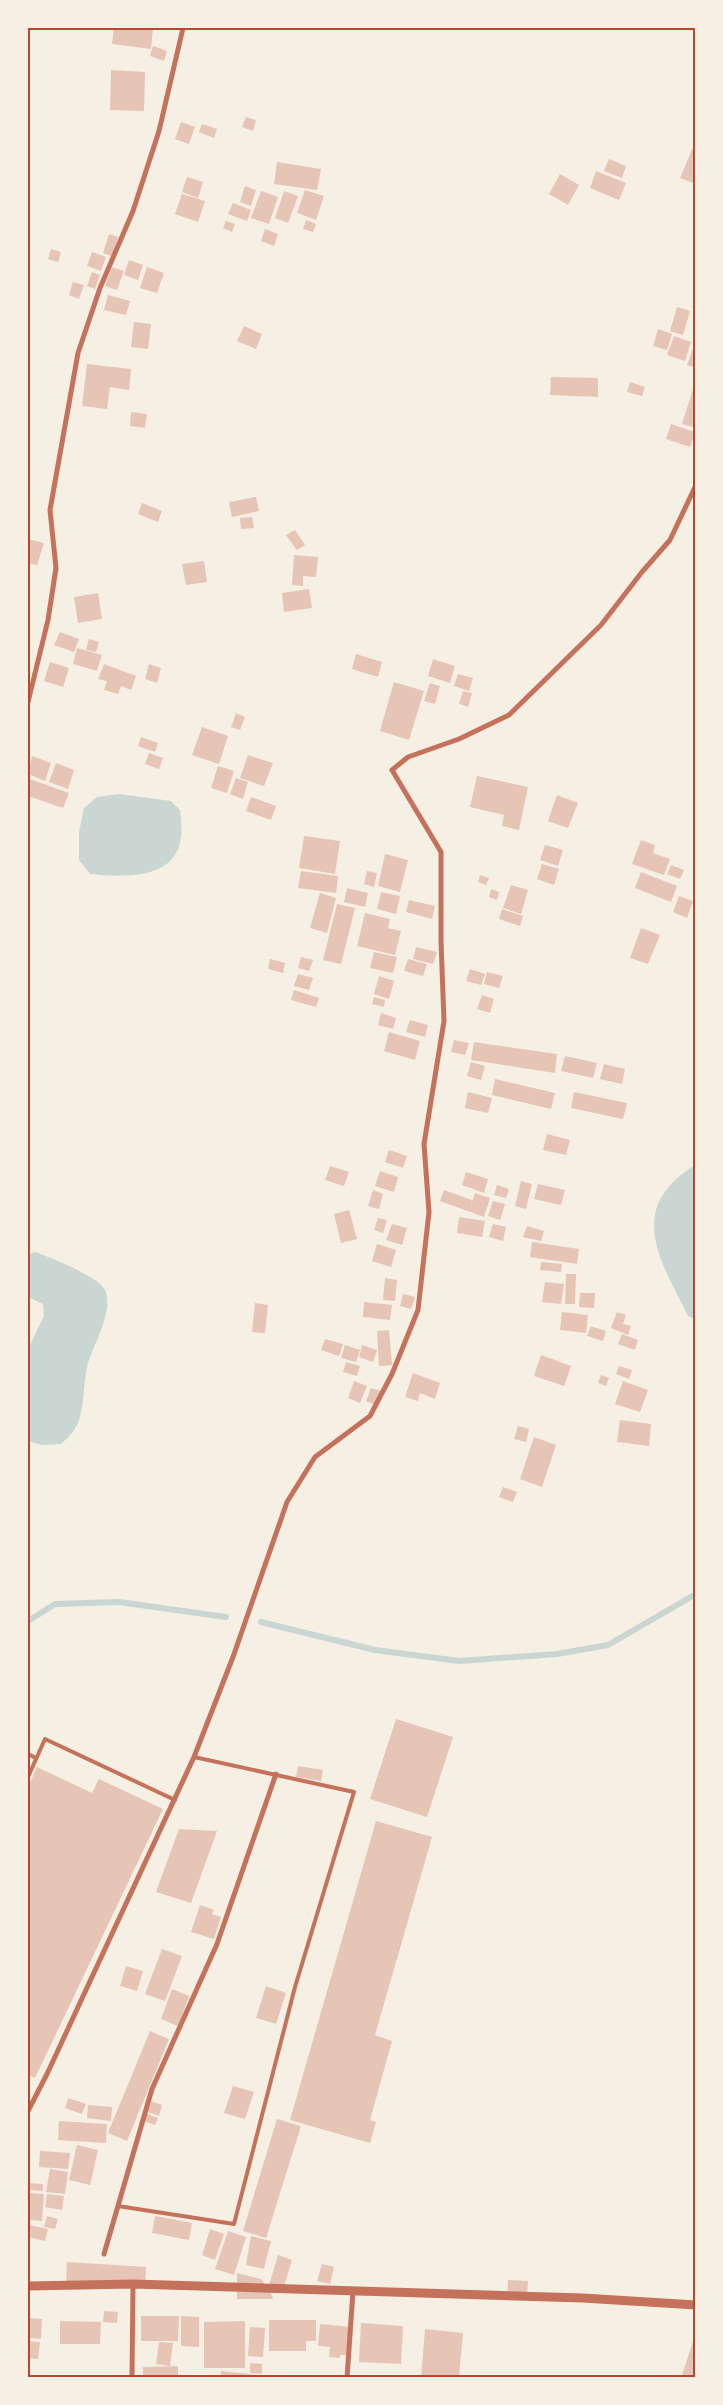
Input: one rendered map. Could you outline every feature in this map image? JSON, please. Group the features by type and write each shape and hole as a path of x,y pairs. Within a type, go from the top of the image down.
{"street":[{"path":"28,702 48,620 55,576 56,568 50,510 78,353 100,288 133,211 153,149 177,60 183,28"},
{"path":"28,2111 194,1757 233,1658 286,1502 315,1457 370,1416 392,1374 418,1310 429,1212 424,1144 444,1021 441,852 392,770 408,757 459,739 510,715 601,625 642,572 670,540 696,484"},
{"path":"104,2254 152,2089 217,1944 276,1774"},
{"path":"28,2286 133,2284 583,2298 696,2305"},
{"path":"132,2378 133,2284"},
{"path":"348,2378 354,2291"}],"lane":[{"path":"28,1777 45,1739 175,1800"},
{"path":"28,1754 36,1758"},
{"path":"118,2206 234,2224 295,1986 354,1792 194,1757"}],"shaded area":[{"path":"119,794 171,801 180,810 181,837 177,851 169,862 158,869 146,873 117,876 90,874 79,860 79,832 84,808 97,797"},
{"path":"695,1165 695,1319 688,1316 659,1255 655,1236 655,1217 660,1199 673,1182"},
{"path":"35,1252 94,1279 105,1290 107,1298 105,1317 88,1363 79,1420 72,1433 61,1444 42,1445 28,1441 28,1349 44,1316 43,1304 28,1297 28,1255"}],"building":[{"path":"114,28 153,28 151,49 112,44"},
{"path":"153,46 167,51 164,61 150,56"},
{"path":"111,70 145,72 144,111 110,110"},
{"path":"246,117 256,120 253,131 242,127"},
{"path":"181,122 195,127 189,144 175,139"},
{"path":"202,124 217,129 214,138 199,132"},
{"path":"694,145 696,146 696,184 680,178"},
{"path":"609,159 626,166 622,178 604,171"},
{"path":"277,162 321,169 317,190 274,184"},
{"path":"596,171 626,183 619,200 590,188"},
{"path":"560,174 579,185 568,205 549,194"},
{"path":"187,177 203,182 198,198 182,192"},
{"path":"245,186 256,190 251,206 240,202"},
{"path":"305,190 324,196 316,220 297,213"},
{"path":"261,191 278,197 269,224 251,218"},
{"path":"284,191 298,196 288,223 275,218"},
{"path":"182,194 205,201 198,222 175,214"},
{"path":"233,203 251,210 247,221 228,214"},
{"path":"306,220 316,224 313,232 303,229"},
{"path":"226,221 235,224 232,232 223,228"},
{"path":"265,229 278,234 274,246 261,241"},
{"path":"109,234 118,237 112,256 103,253"},
{"path":"51,249 61,252 58,262 48,259"},
{"path":"92,252 106,257 101,271 87,266"},
{"path":"129,260 143,265 138,280 124,275"},
{"path":"112,267 124,271 117,290 105,286"},
{"path":"147,267 164,273 157,293 140,288"},
{"path":"92,272 100,275 95,289 87,286"},
{"path":"73,282 84,285 79,299 69,295"},
{"path":"108,295 130,301 126,315 104,310"},
{"path":"677,307 690,311 683,335 670,331"},
{"path":"134,322 151,324 148,349 131,347"},
{"path":"244,326 262,334 256,349 237,341"},
{"path":"658,329 672,334 667,350 653,346"},
{"path":"674,336 691,342 685,361 667,355"},
{"path":"696,343 696,368 687,365"},
{"path":"87,364 131,369 129,390 110,387 107,409 82,406"},
{"path":"551,377 598,378 598,397 550,395"},
{"path":"630,382 645,387 642,396 627,392"},
{"path":"696,383 696,428 682,424"},
{"path":"131,412 147,414 145,428 130,426"},
{"path":"671,424 695,432 690,447 666,439"},
{"path":"256,497 259,511 232,517 229,502"},
{"path":"142,503 162,511 158,522 138,514"},
{"path":"252,517 254,528 241,529 240,518"},
{"path":"295,530 305,545 297,550 286,535"},
{"path":"28,539 44,543 37,565 28,563"},
{"path":"294,555 318,557 316,577 303,576 303,586 292,585"},
{"path":"204,561 207,582 186,585 182,564"},
{"path":"309,589 312,608 284,612 282,593"},
{"path":"98,593 102,619 78,623 74,597"},
{"path":"60,632 79,639 74,652 54,645"},
{"path":"89,639 99,642 96,652 86,650"},
{"path":"77,648 102,655 97,671 73,664"},
{"path":"356,654 382,662 378,677 352,669"},
{"path":"433,659 455,666 450,683 428,676"},
{"path":"50,662 69,668 63,687 44,681"},
{"path":"104,664 136,676 131,690 121,686 118,694 104,690 107,681 98,679"},
{"path":"149,664 161,668 157,683 145,679"},
{"path":"458,674 473,678 469,691 454,686"},
{"path":"394,682 424,691 409,740 380,731"},
{"path":"430,683 440,686 435,704 424,701"},
{"path":"463,691 472,693 468,707 459,704"},
{"path":"236,713 245,717 240,730 231,727"},
{"path":"202,727 228,736 219,764 192,755"},
{"path":"141,737 158,743 155,752 138,746"},
{"path":"149,753 163,758 159,769 145,764"},
{"path":"248,755 273,763 264,786 240,778"},
{"path":"32,756 51,763 45,781 28,774"},
{"path":"56,763 74,770 68,789 49,782"},
{"path":"218,766 234,771 227,793 211,788"},
{"path":"477,776 528,787 519,830 502,826 504,815 470,807"},
{"path":"236,778 248,782 243,799 230,794"},
{"path":"30,779 69,793 63,808 28,796"},
{"path":"557,795 578,803 568,828 548,821"},
{"path":"251,797 276,806 271,820 246,811"},
{"path":"304,836 340,841 335,874 299,868"},
{"path":"641,840 655,845 653,853 670,859 664,875 632,864"},
{"path":"545,845 563,850 558,866 540,860"},
{"path":"385,854 408,860 400,892 378,886"},
{"path":"542,864 559,869 554,885 537,879"},
{"path":"671,865 684,870 680,879 667,874"},
{"path":"301,871 338,876 336,893 298,888"},
{"path":"367,871 377,873 374,887 364,884"},
{"path":"641,872 677,886 671,902 635,888"},
{"path":"480,875 489,878 486,885 478,882"},
{"path":"511,885 528,890 521,914 503,908"},
{"path":"347,888 368,893 365,907 344,902"},
{"path":"491,889 499,892 497,900 489,897"},
{"path":"381,892 400,896 396,914 377,909"},
{"path":"320,893 336,898 327,933 310,928"},
{"path":"679,896 693,901 687,918 673,912"},
{"path":"409,900 435,906 432,919 406,912"},
{"path":"337,904 355,908 341,964 323,960"},
{"path":"502,909 523,916 520,926 499,919"},
{"path":"365,913 390,919 388,928 401,931 395,955 357,946"},
{"path":"641,928 660,935 648,964 630,958"},
{"path":"416,947 437,952 433,964 413,959"},
{"path":"374,952 397,957 393,973 370,968"},
{"path":"301,957 313,960 309,971 298,968"},
{"path":"270,959 285,963 283,973 268,969"},
{"path":"408,959 427,964 423,976 404,971"},
{"path":"470,969 485,974 481,985 466,981"},
{"path":"487,972 503,976 499,988 484,984"},
{"path":"298,974 313,978 309,990 294,986"},
{"path":"379,976 394,981 389,999 374,994"},
{"path":"294,990 319,998 316,1007 291,1000"},
{"path":"482,995 494,999 490,1013 477,1009"},
{"path":"374,997 385,1000 384,1007 372,1004"},
{"path":"381,1013 396,1018 393,1029 378,1025"},
{"path":"410,1020 428,1025 425,1037 406,1032"},
{"path":"389,1032 420,1041 415,1060 384,1051"},
{"path":"454,1040 469,1043 465,1055 451,1052"},
{"path":"474,1042 557,1054 555,1073 471,1060"},
{"path":"565,1056 597,1063 593,1078 561,1071"},
{"path":"471,1062 485,1066 481,1080 467,1076"},
{"path":"604,1064 625,1069 622,1084 600,1079"},
{"path":"495,1079 555,1093 551,1109 492,1095"},
{"path":"468,1092 492,1098 488,1113 465,1108"},
{"path":"574,1092 627,1103 623,1119 571,1108"},
{"path":"547,1134 570,1140 566,1155 543,1150"},
{"path":"389,1150 407,1156 403,1168 385,1162"},
{"path":"330,1166 349,1172 344,1186 325,1180"},
{"path":"380,1171 398,1177 394,1192 375,1186"},
{"path":"466,1172 488,1179 484,1193 462,1185"},
{"path":"521,1181 532,1184 526,1209 515,1206"},
{"path":"538,1184 565,1190 561,1205 534,1199"},
{"path":"497,1185 509,1189 506,1198 494,1195"},
{"path":"373,1190 383,1194 379,1209 368,1206"},
{"path":"444,1190 472,1200 470,1208 475,1193 490,1198 484,1217 440,1201"},
{"path":"493,1201 505,1204 500,1220 488,1216"},
{"path":"349,1210 357,1239 341,1243 334,1214"},
{"path":"459,1217 485,1221 482,1237 457,1233"},
{"path":"378,1218 387,1220 383,1233 374,1230"},
{"path":"392,1224 407,1228 402,1245 386,1240"},
{"path":"493,1224 506,1227 503,1241 489,1237"},
{"path":"527,1226 544,1231 541,1241 523,1237"},
{"path":"532,1242 579,1249 577,1264 530,1257"},
{"path":"377,1244 396,1250 391,1267 372,1261"},
{"path":"541,1262 562,1264 561,1272 540,1270"},
{"path":"566,1274 576,1274 575,1304 565,1304"},
{"path":"385,1278 397,1280 395,1301 383,1300"},
{"path":"545,1282 564,1284 561,1304 542,1302"},
{"path":"580,1293 595,1293 594,1308 579,1307"},
{"path":"403,1294 415,1297 411,1309 400,1306"},
{"path":"364,1302 392,1305 390,1320 363,1317"},
{"path":"255,1303 268,1305 265,1333 252,1332"},
{"path":"562,1312 588,1315 586,1333 560,1330"},
{"path":"617,1312 626,1315 623,1324 631,1326 628,1335 611,1328"},
{"path":"591,1326 606,1331 603,1341 587,1336"},
{"path":"389,1330 392,1365 379,1366 377,1331"},
{"path":"622,1334 638,1340 635,1350 618,1344"},
{"path":"325,1339 343,1344 339,1356 321,1350"},
{"path":"345,1345 360,1350 356,1362 341,1358"},
{"path":"362,1345 377,1350 373,1362 359,1357"},
{"path":"541,1355 571,1366 564,1386 534,1376"},
{"path":"346,1362 360,1366 357,1376 343,1372"},
{"path":"619,1366 632,1370 629,1379 616,1374"},
{"path":"413,1373 440,1383 435,1399 420,1393 418,1401 405,1397"},
{"path":"601,1375 609,1378 606,1386 598,1383"},
{"path":"354,1381 367,1386 360,1403 348,1398"},
{"path":"623,1381 648,1390 640,1412 615,1404"},
{"path":"371,1388 381,1391 375,1405 366,1401"},
{"path":"620,1420 651,1424 649,1446 617,1442"},
{"path":"518,1426 529,1429 526,1442 514,1439"},
{"path":"534,1437 556,1445 542,1487 520,1479"},
{"path":"503,1487 517,1492 513,1502 499,1497"},
{"path":"396,1719 453,1737 427,1817 370,1799"},
{"path":"298,1766 323,1770 321,1781 296,1777"},
{"path":"37,1767 92,1793 99,1779 163,1809 35,2078 28,2075 28,1787"},
{"path":"376,1821 432,1837 375,2035 392,2041 370,2120 376,2122 370,2143 290,2120"},
{"path":"179,1829 217,1831 191,1903 156,1892"},
{"path":"200,1905 214,1910 212,1914 221,1917 214,1939 191,1932"},
{"path":"162,1949 182,1956 165,2001 145,1994"},
{"path":"126,1966 143,1971 137,1991 120,1986"},
{"path":"266,1986 286,1993 276,2024 256,2018"},
{"path":"172,1989 189,1996 178,2026 161,2019"},
{"path":"150,2031 169,2039 127,2141 108,2133"},
{"path":"233,2086 254,2092 245,2119 224,2113"},
{"path":"68,2098 86,2104 82,2114 65,2108"},
{"path":"151,2101 162,2105 159,2116 148,2112"},
{"path":"88,2105 112,2107 111,2121 87,2118"},
{"path":"147,2114 158,2118 155,2125 144,2121"},
{"path":"277,2119 301,2126 266,2238 243,2231"},
{"path":"59,2121 107,2124 106,2143 58,2140"},
{"path":"77,2145 98,2150 90,2185 69,2180"},
{"path":"40,2151 70,2153 68,2169 39,2167"},
{"path":"50,2169 68,2172 65,2194 46,2192"},
{"path":"28,2183 43,2184 43,2191 28,2190"},
{"path":"28,2193 44,2194 42,2221 28,2220"},
{"path":"47,2194 64,2196 62,2210 45,2207"},
{"path":"47,2216 58,2219 55,2229 44,2227"},
{"path":"155,2216 192,2223 189,2240 152,2233"},
{"path":"30,2225 48,2229 45,2241 28,2237"},
{"path":"210,2229 224,2234 215,2260 202,2255"},
{"path":"228,2231 246,2237 234,2275 215,2269"},
{"path":"251,2236 271,2241 264,2269 246,2265"},
{"path":"278,2255 292,2260 283,2290 269,2285"},
{"path":"67,2262 146,2267 145,2288 66,2284"},
{"path":"322,2264 334,2267 330,2284 317,2281"},
{"path":"237,2273 261,2279 270,2290 273,2299 237,2299"},
{"path":"508,2280 528,2281 527,2297 507,2296"},
{"path":"104,2311 118,2312 117,2323 103,2322"},
{"path":"141,2316 179,2316 178,2341 141,2341"},
{"path":"181,2316 199,2317 199,2347 181,2346"},
{"path":"28,2318 42,2319 41,2339 28,2338"},
{"path":"269,2320 316,2320 316,2341 306,2341 306,2351 269,2351"},
{"path":"60,2321 101,2322 100,2344 60,2344"},
{"path":"245,2321 245,2368 204,2368 204,2322"},
{"path":"361,2323 403,2326 401,2364 359,2362"},
{"path":"320,2324 351,2327 349,2355 340,2355 340,2358 329,2357 330,2347 318,2346"},
{"path":"250,2327 265,2328 263,2357 248,2356"},
{"path":"425,2329 463,2333 459,2378 421,2378"},
{"path":"695,2335 696,2378 681,2378"},
{"path":"28,2341 40,2342 38,2359 28,2358"},
{"path":"159,2342 173,2343 170,2366 156,2364"},
{"path":"250,2363 262,2364 262,2374 250,2373"},
{"path":"178,2366 178,2378 143,2378 143,2367"},
{"path":"221,2371 258,2375 258,2378 220,2378"}],"waterway":[{"path":"261,1622 375,1650 459,1661 557,1654 608,1645 696,1594"},
{"path":"28,1621 55,1604 119,1602 226,1617"}]}
